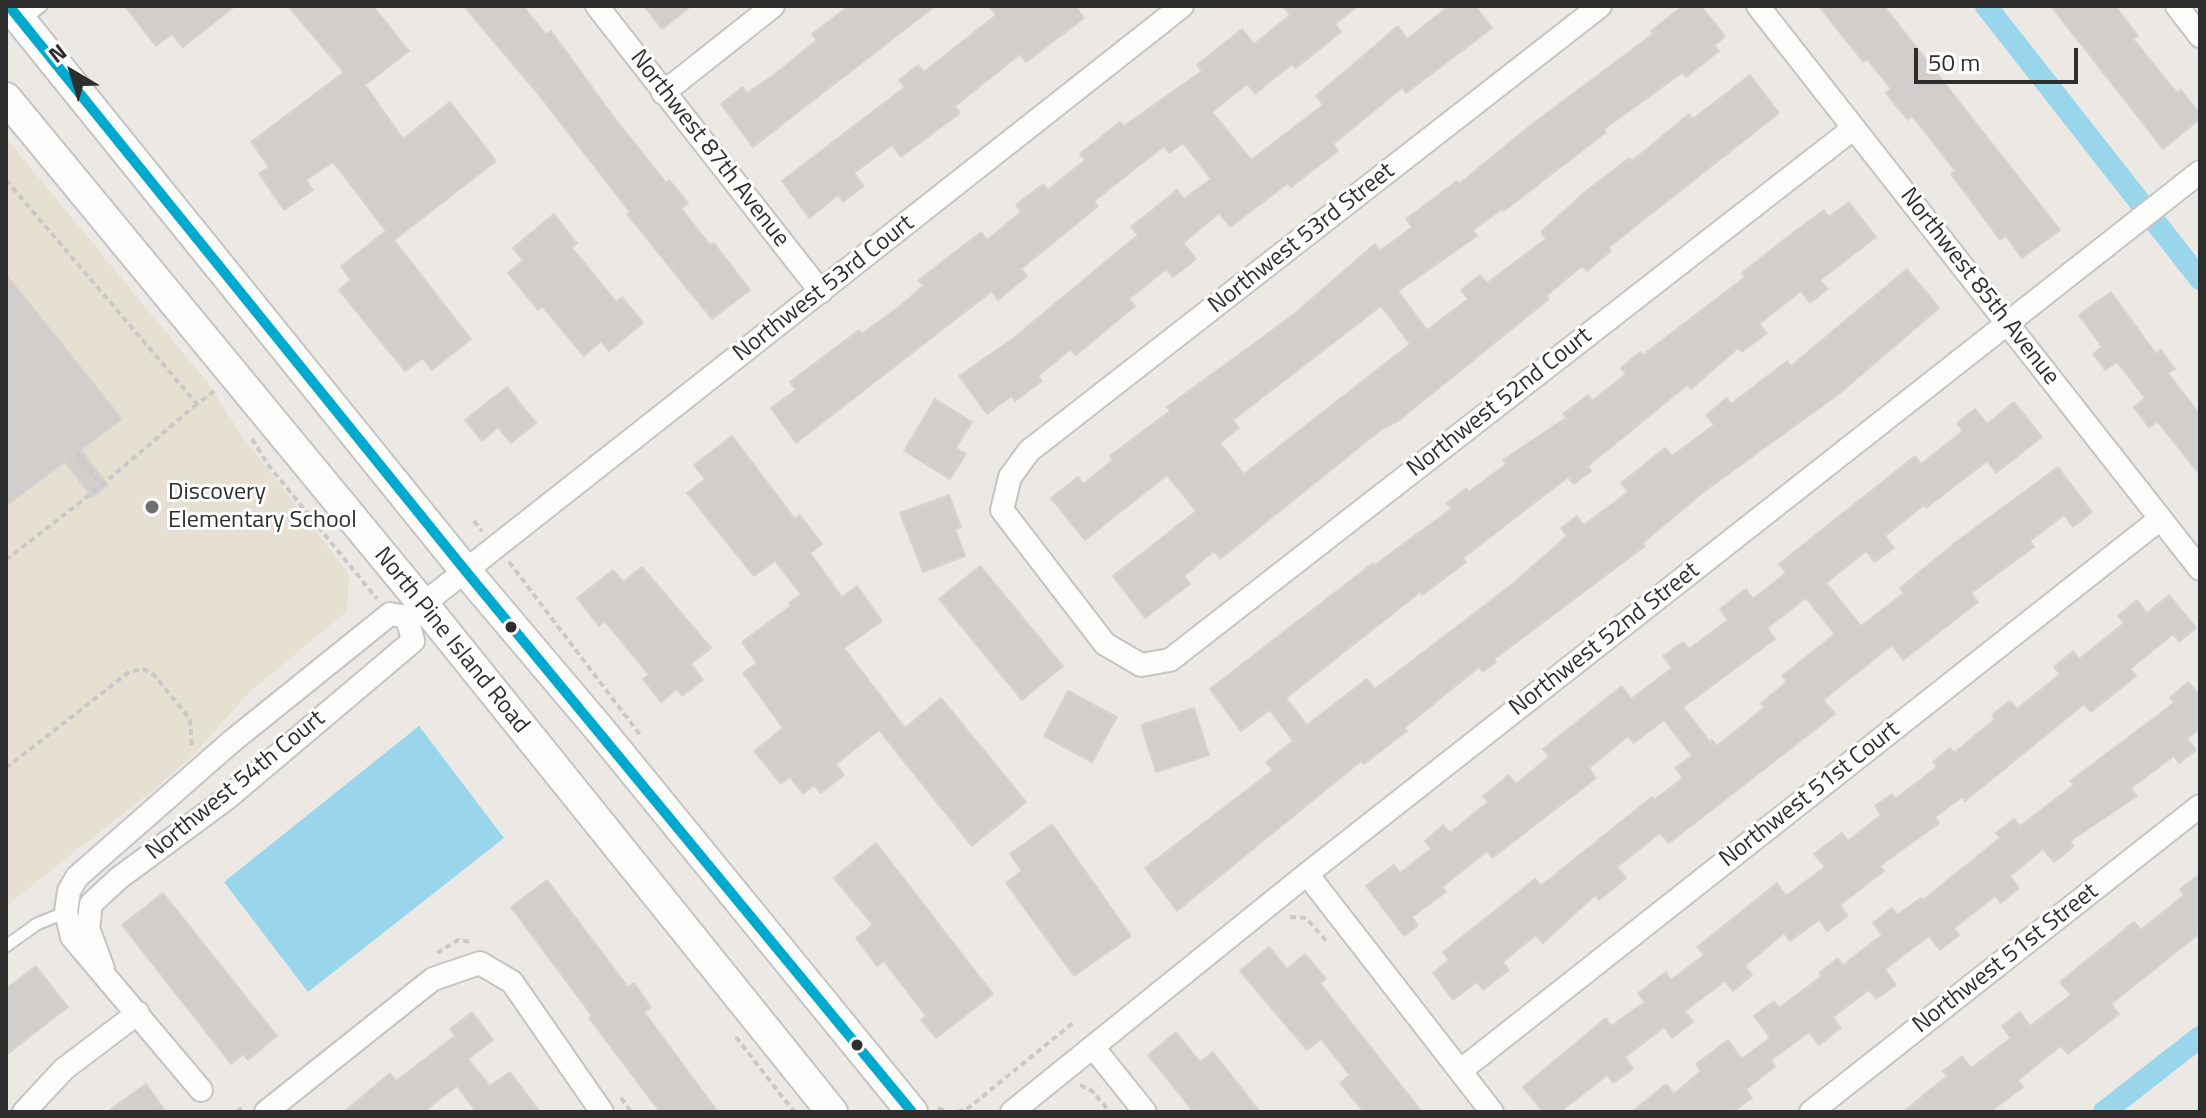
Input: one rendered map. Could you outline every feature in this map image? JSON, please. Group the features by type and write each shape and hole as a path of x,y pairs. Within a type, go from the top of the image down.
{"main road":[{"path":"24,11 464,569 601,731 912,1112"},
{"name":"North Pine Island Road","path":"6,98 407,612 832,1112"}],"street":[{"name":"Northwest 87th Avenue","path":"597,6 821,292"},
{"path":"663,93 773,6"},
{"name":"Northwest 53rd Court","path":"464,569 1182,6"},
{"name":"Northwest 53rd Street","path":"1141,665 1105,644 1002,510 1010,477 1029,451 1600,6"},
{"name":"Northwest 85th Avenue","path":"1758,6 2200,569"},
{"path":"2177,6 2200,36"},
{"name":"Northwest 52nd Court","path":"1141,665 1170,660 1854,128"},
{"name":"Northwest 52nd Street","path":"1012,1112 1307,874 2200,172"},
{"name":"Northwest 51st Court","path":"1460,1071 2160,519"},
{"name":"Northwest 54th Court","path":"66,912 69,891 77,877 200,769 464,569"},
{"name":"Northwest 54th Court","path":"103,969 88,928 91,904 226,799 413,641 407,612"},
{"name":"Northwest 51st Street","path":"1811,1112 2200,806"},
{"path":"133,829 154,853"},
{"path":"1307,874 1492,1112"},
{"path":"66,912 72,937 103,969 201,1090"},
{"path":"258,1107 433,979 482,953 512,982 602,1112"},
{"path":"24,1112 64,1069 138,1013"},
{"path":"1093,1047 1145,1112"}],"lane":[{"path":"6,946 37,924 66,912"}],"path":[{"path":"6,180 197,404"},
{"path":"6,560 219,388 212,378"},
{"path":"244,427 269,466 407,612"},
{"path":"76,453 102,485"},
{"path":"6,768 129,672 143,669 154,675 190,719 194,736 189,756 200,769"},
{"path":"1284,920 1292,915 1306,918 1328,943"},
{"path":"424,963 458,940 482,953"},
{"path":"957,1112 967,1109 1073,1023"},
{"path":"1076,1084 1092,1091 1110,1112"},
{"path":"614,1088 631,1112"},
{"path":"237,1112 258,1107"}],"shaded area":[{"name":"Discovery Elementary School","path":"6,138 207,382 245,440 349,574 347,611 251,691 189,759 157,787 6,906"}],"water":[{"path":"419,726 504,838 308,992 224,882"}],"building":[{"path":"125,6 235,6 183,47 172,34 156,46"},
{"path":"288,6 373,6 409,51 365,85 403,139 450,102 496,161 394,240 471,339 432,370 423,358 405,371 339,290 351,280 341,266 386,231 333,162 306,180 313,190 284,210 259,174 269,167 251,142 344,72"},
{"path":"464,6 523,6 546,35 551,31 666,183 669,180 688,203 681,208 710,245 714,243 750,290 712,319 627,214 630,212 539,95"},
{"path":"644,6 691,6 662,29"},
{"path":"849,6 935,6 753,147 721,104 743,87 747,93 774,75 817,40 812,34"},
{"path":"989,6 1075,6 1084,18 1026,62 1020,54 955,106 960,113 901,157 892,145 854,173 864,186 843,202 838,195 809,218 782,181 905,87 899,80 918,65 924,72 996,15"},
{"path":"1283,6 1358,6 1335,24 1341,32 1296,68 1292,64 1255,94 1247,84 1212,112 1251,160 1323,105 1316,96 1398,26 1407,39 1449,6 1475,6 1492,28 1406,93 1402,88 1333,144 1338,151 1291,187 1288,183 1230,227 1219,213 1183,243 1196,259 1173,277 1166,269 1129,299 1135,306 1076,355 1071,349 1038,376 1042,381 1015,401 1011,396 987,414 959,376 1011,340 1138,235 1131,227 1177,190 1184,199 1211,179 1183,143 1169,153 1164,146 1094,201 1098,206 1021,269 1027,276 998,300 992,291 796,443 771,408 796,390 790,382 859,330 862,334 900,306 923,286 919,280 981,232 987,240 1021,212 1016,205 1043,184 1048,190 1085,160 1080,154 1120,122 1124,126 1202,71 1197,65 1242,29 1254,44 1290,15"},
{"path":"1683,6 1701,6 1725,36 1714,46 1719,51 1686,77 1683,72 1604,129 1606,132 1504,211 1502,209 1473,230 1477,236 1398,291 1427,330 1468,299 1461,290 1480,275 1487,283 1546,239 1541,232 1585,192 1629,158 1632,161 1689,114 1693,119 1750,75 1779,113 1609,247 1611,251 1587,271 1582,266 1546,296 1549,299 1220,559 1214,551 1184,576 1190,584 1145,618 1113,576 1196,511 1167,475 1085,540 1051,498 1078,477 1083,484 1113,460 1110,456 1170,411 1167,407 1293,315 1375,244 1380,251 1412,227 1406,219 1457,181 1459,184 1531,125 1653,34 1651,31","holes":["1381,306 1410,344 1244,474 1220,443 1239,428 1233,420"]},
{"path":"1819,6 1884,6 2060,230 2022,258 2006,236 2000,240 1951,174 1955,171 1930,138 1912,116 1908,120 1886,93 1891,89 1867,59 1863,62"},
{"path":"2051,6 2115,6 2138,36 2133,39 2177,93 2181,90 2200,114 2200,119 2163,149"},
{"path":"1849,202 1876,237 1820,280 1828,289 1810,303 1801,291 1759,324 1767,333 1742,352 1738,348 1691,389 1687,385 1588,466 1591,471 1574,484 1568,477 1463,558 1466,562 1422,595 1420,592 1286,698 1307,725 1367,679 1375,689 1510,586 1567,536 1561,528 1577,516 1584,525 1628,492 1621,483 1665,448 1672,456 1714,425 1706,415 1727,398 1731,404 1787,361 1791,366 1907,269 1939,308 1840,393 1702,493 1643,543 1645,546 1494,659 1496,662 1483,672 1479,667 1404,728 1407,731 1364,764 1361,761 1177,911 1145,868 1273,770 1266,762 1293,741 1270,710 1241,731 1210,689 1373,563 1375,565 1451,509 1447,503 1466,488 1469,492 1506,464 1503,460 1566,418 1563,414 1588,395 1592,401 1626,374 1621,368 1640,352 1643,355 1745,277 1742,273 1786,238 1824,210 1829,217"},
{"path":"554,214 577,243 572,248 616,302 622,297 643,323 609,351 601,341 584,356 542,306 538,310 508,273 523,260 513,248"},
{"path":"6,274 122,419 81,450 108,485 92,498 65,462 6,506"},
{"path":"2111,292 2156,354 2161,350 2175,369 2168,373 2200,415 2200,475 2157,421 2149,428 2134,407 2145,398 2117,362 2105,370 2093,354 2102,347 2079,315"},
{"path":"507,387 536,423 511,443 498,427 482,441 465,420"},
{"path":"935,399 972,422 956,448 966,454 950,479 904,451"},
{"path":"2014,402 2042,437 1996,473 1987,461 1885,536 1894,548 1875,562 1866,551 1826,583 1861,626 1904,593 1900,588 1956,542 2058,467 2092,512 2073,527 2064,515 2030,541 2034,547 1971,593 1978,602 1903,660 1892,645 1823,700 1835,714 1669,843 1660,833 1617,867 1626,878 1599,900 1595,895 1543,943 1536,935 1503,962 1509,970 1483,990 1477,982 1453,1000 1433,973 1449,960 1443,952 1535,879 1541,886 1652,797 1654,800 1683,778 1675,768 1692,756 1664,720 1634,743 1628,736 1589,768 1596,778 1492,858 1487,851 1442,887 1446,892 1412,917 1418,926 1404,936 1366,886 1394,865 1400,873 1431,849 1425,841 1443,825 1450,833 1488,802 1483,796 1509,775 1516,784 1549,757 1543,749 1622,686 1631,699 1672,668 1663,656 1683,642 1689,649 1728,620 1720,609 1746,589 1753,599 1786,573 1779,564 1915,456 1921,464 1963,431 1957,423 1975,409 1987,424","holes":["1806,598 1835,634 1782,676 1787,682 1761,703 1765,707 1717,746 1712,740 1710,742 1683,707 1775,639 1767,628"]},
{"path":"732,436 795,519 800,515 822,544 810,553 842,597 857,586 882,621 844,648 905,728 941,698 1026,802 972,846 879,730 836,764 844,775 821,793 814,785 803,794 790,777 781,784 754,751 783,728 743,673 757,663 742,642 791,606 789,603 801,594 775,561 754,576 687,493 705,479 694,465"},
{"path":"949,495 961,527 955,529 965,556 923,572 900,513"},
{"path":"980,566 1063,666 1022,700 939,599"},
{"path":"642,567 711,648 691,664 703,680 682,696 677,689 661,702 643,679 649,675 605,621 599,626 577,598 613,570 623,582"},
{"path":"2169,595 2196,628 2179,642 2173,634 2130,669 2136,676 2091,712 2084,704 1965,801 1962,797 1935,817 1939,823 1880,866 1884,871 1840,905 1848,916 1827,931 1819,920 1790,941 1784,933 1745,966 1752,975 1733,991 1725,981 1685,1011 1693,1022 1672,1038 1664,1027 1625,1057 1633,1069 1613,1083 1607,1075 1560,1112 1543,1112 1523,1087 1606,1018 1611,1026 1645,1002 1638,993 1666,972 1671,980 1704,955 1697,947 1777,883 1786,896 1825,867 1814,854 1842,833 1848,841 1881,815 1875,806 1892,794 1895,799 1937,767 1933,762 1950,748 1954,753 1995,719 1992,715 2010,701 2017,709 2060,674 2054,667 2073,651 2079,659 2124,623 2118,616 2137,600 2147,613"},
{"path":"2188,682 2200,696 2200,728 2187,739 2196,750 2179,763 2174,756 2131,788 2137,796 2070,841 2074,846 2054,862 2043,849 2010,876 2019,888 2001,903 1995,896 1954,928 1959,935 1940,950 1929,936 1885,969 1896,985 1876,999 1869,990 1833,1017 1841,1028 1819,1045 1809,1032 1771,1060 1775,1067 1746,1089 1752,1098 1733,1112 1632,1112 1666,1084 1674,1094 1701,1071 1696,1064 1728,1040 1742,1059 1770,1038 1754,1016 1774,1001 1779,1008 1822,976 1819,973 1838,958 1843,965 1882,935 1873,923 1892,908 1897,915 1921,898 1923,900 2000,838 1996,833 2014,819 2020,826 2074,785 2070,781 2174,703 2170,698"},
{"path":"1068,691 1117,717 1092,762 1044,736"},
{"path":"1194,708 1209,755 1156,772 1141,725"},
{"path":"1052,824 1131,936 1074,976 1006,883 1022,871 1010,854"},
{"path":"876,843 993,994 936,1038 921,1020 926,1016 884,961 877,966 856,938 873,925 834,878"},
{"path":"2200,874 2200,933 2111,1004 2119,1014 2068,1054 2061,1046 2018,1080 2023,1087 1990,1112 1903,1112 1947,1076 1943,1071 1962,1056 1971,1068 2011,1038 2002,1026 2020,1012 2030,1026 2071,995 2060,982 2134,922 2141,930 2184,895 2180,889"},
{"path":"547,880 628,987 634,983 651,1007 644,1012 718,1112 660,1112 589,1018 592,1016 511,907"},
{"path":"163,893 277,1036 248,1060 243,1054 231,1064 122,925"},
{"path":"1269,947 1287,969 1305,954 1326,979 1320,983 1422,1112 1364,1112 1340,1083 1350,1075 1321,1039 1307,1050 1240,971"},
{"path":"36,966 68,1007 6,1055 6,989"},
{"path":"472,1012 493,1040 468,1059 490,1086 510,1072 540,1112 476,1112 457,1086 423,1112 344,1112 390,1073 396,1081 455,1036 450,1029"},
{"path":"1176,1032 1200,1062 1213,1052 1260,1112 1194,1112 1148,1055"},
{"path":"146,1084 166,1112 107,1112"}],"waterway":[{"path":"1986,6 2200,279"},
{"path":"2104,1112 2200,1037"}],"transit line":[{"path":"9,6 464,569 912,1112"}],"place":[{"name":"Discovery Elementary School","path":"152,507"}]}
